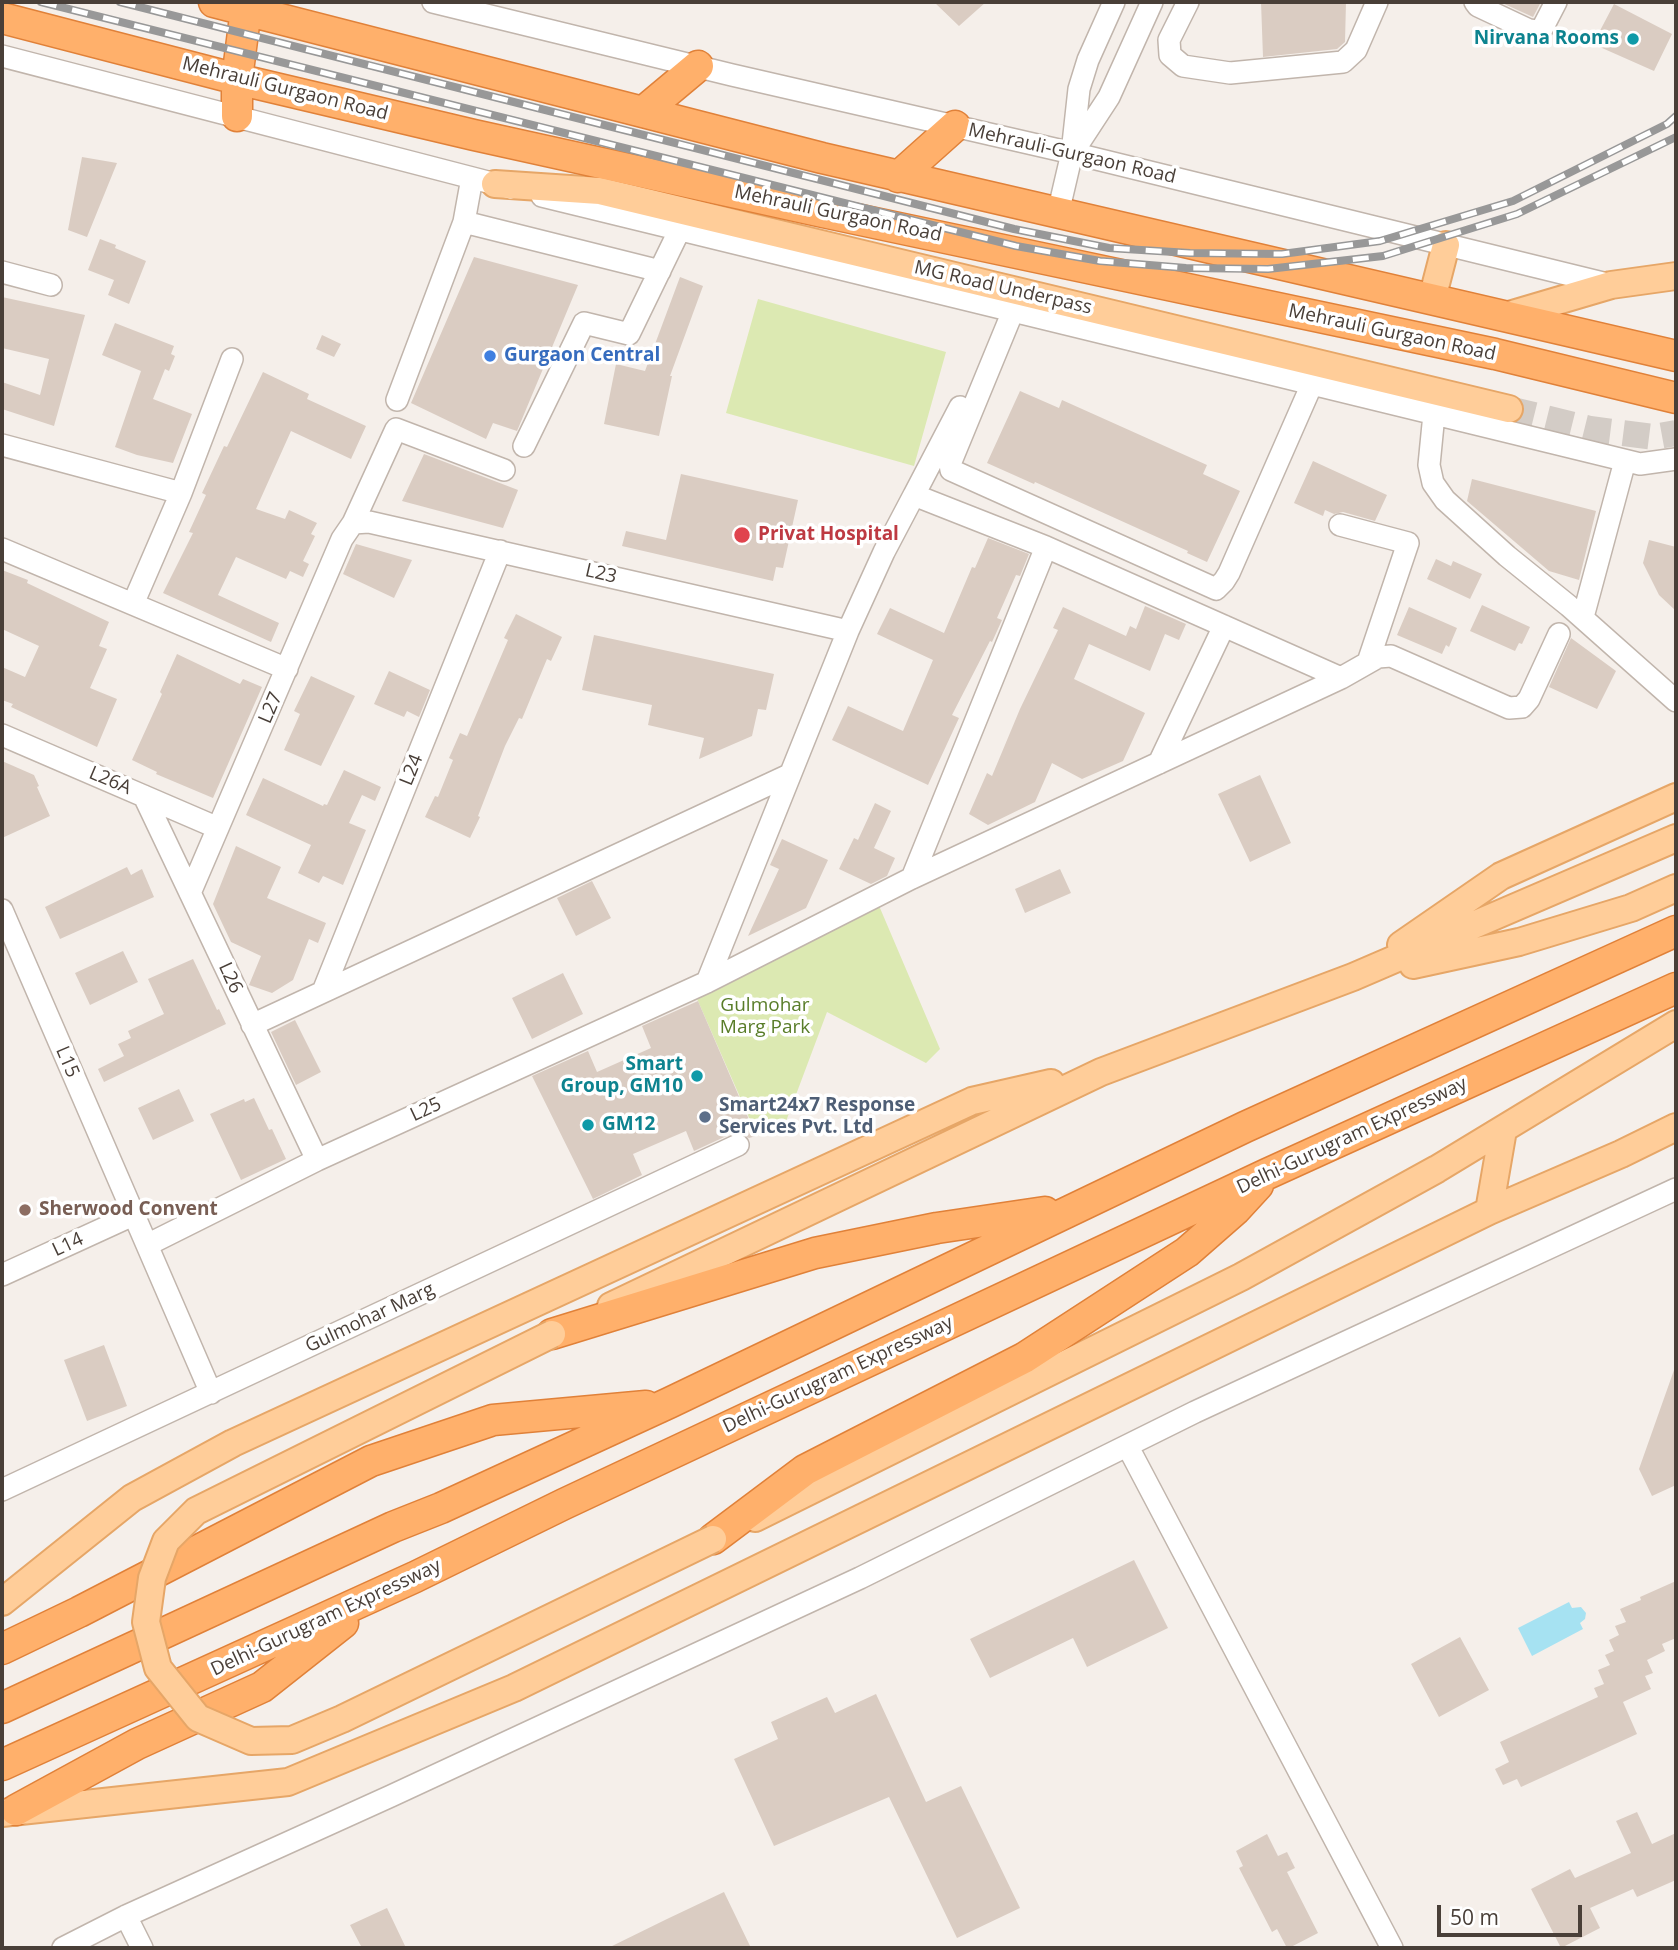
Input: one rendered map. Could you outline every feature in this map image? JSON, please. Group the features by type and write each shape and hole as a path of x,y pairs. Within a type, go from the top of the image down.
{"highway":[{"path":"214,2 898,177 1676,356"},
{"path":"237,116 236,79 246,9"},
{"name":"Mehrauli Gurgaon Road","path":"7,13 236,79 783,204 1495,354 1676,398"},
{"path":"643,112 698,66"},
{"path":"898,177 954,126"},
{"path":"2,1708 393,1527 441,1508 669,1404 1245,1127 1676,931"},
{"name":"Delhi-Gurugram Expressway","path":"2,1765 382,1592 1267,1174 1676,988"},
{"path":"713,1539 805,1470 1024,1358 1187,1252 1235,1210 1267,1174"},
{"path":"552,1334 815,1253 937,1228 1076,1208"},
{"path":"2,1649 371,1461 494,1420 669,1404"},
{"path":"9,1812 137,1744 262,1687 382,1592"}],"main road":[{"name":"MG Road Underpass","path":"483,181 600,191 1509,409"},
{"path":"1432,299 1446,245"},
{"path":"1506,316 1611,285 1676,276"},
{"path":"1353,977 1501,876 1676,797"},
{"path":"1676,838 1353,977 1101,1072 552,1334 196,1511 166,1541 152,1578 146,1622 158,1668 198,1718 251,1741 292,1740 342,1719 713,1539 1241,1277 1437,1170 1676,1024"},
{"path":"1353,977 1519,942 1631,908 1676,888"},
{"path":"2,1602 132,1498 233,1443 972,1101 1101,1072"},
{"path":"9,1812 288,1782 514,1688 1489,1211 1676,1127"},
{"path":"1489,1211 1503,1130"}],"street":[{"name":"Mehrauli-Gurgaon Road","path":"433,2 1072,153 1611,285"},
{"path":"1058,212 1072,153 1079,89 1088,60 1114,2"},
{"path":"1072,153 1109,97 1152,2"},
{"path":"1184,3 1169,40 1170,55 1183,66 1230,74 1343,62 1356,50 1377,2"},
{"path":"1475,2 1488,11 1537,32 1542,29 1556,2"},
{"path":"2,56 483,181 1625,461 1640,464 1676,459"},
{"path":"397,400 464,222 483,181"},
{"path":"464,222 660,271"},
{"path":"524,446 584,323 629,334 680,229"},
{"path":"2,272 51,285"},
{"path":"1008,309 950,464 951,470 1216,589 1229,573 1312,384"},
{"path":"707,982 848,631 884,552 1008,309"},
{"path":"133,604 181,493 232,359"},
{"path":"1434,414 1429,465 1433,483 1445,500 1507,556 1583,617 1676,701"},
{"name":"L27","path":"190,893 342,540 353,523 396,429 504,470"},
{"path":"2,445 181,493"},
{"path":"1583,617 1625,461"},
{"path":"914,495 1046,547 1341,678"},
{"name":"L23","path":"353,523 369,522 848,631"},
{"path":"1340,525 1408,543 1368,662"},
{"path":"912,878 1046,547"},
{"path":"2,549 287,669"},
{"name":"L24","path":"324,989 500,551"},
{"path":"1159,763 1224,626"},
{"path":"1368,662 1378,657 1391,656 1509,708 1522,708 1529,699 1559,634"},
{"name":"L25","path":"147,1245 317,1160 707,982 912,878 1341,678 1368,662"},
{"name":"L26A","path":"2,735 218,828"},
{"path":"252,1025 324,989 789,775"},
{"name":"L26","path":"145,796 317,1160"},
{"name":"L15","path":"2,910 133,1215"},
{"name":"Gulmohar Marg","path":"2,1490 738,1145"},
{"path":"62,1948 126,1916 403,1791 835,1590 1208,1406 1676,1189"},
{"path":"133,1215 211,1393"},
{"name":"L14","path":"2,1275 133,1215"},
{"path":"1128,1447 1392,1948"},
{"path":"126,1916 142,1948"}],"green space":[{"path":"758,299 946,352 914,466 726,413"},
{"name":"Gulmohar Marg Park","path":"877,901 940,1049 926,1063 827,1012 785,1124 757,1136 694,992"}],"water":[{"path":"1569,1602 1572,1608 1581,1607 1586,1613 1585,1619 1580,1623 1583,1629 1532,1656 1518,1628"}],"building":[{"path":"934,2 986,2 959,26"},
{"path":"1261,2 1346,2 1345,42 1337,49 1263,57"},
{"path":"1500,2 1541,2 1533,17"},
{"name":"Nirvana Rooms","path":"1614,4 1672,34 1654,71 1593,44"},
{"path":"82,157 117,163 87,237 68,230"},
{"path":"100,239 146,261 129,304 108,295 114,280 88,270"},
{"name":"Gurgaon Central","path":"474,257 578,285 517,431 493,423 486,439 411,403"},
{"path":"680,277 703,286 670,376 659,436 604,424 616,364 645,371"},
{"path":"2,297 85,315 54,426 2,409 2,382 40,395 49,359 2,348"},
{"path":"115,323 174,346 171,354 175,356 169,371 165,369 153,399 192,414 173,463 115,447 141,371 102,355"},
{"path":"322,335 341,344 334,357 316,349"},
{"path":"263,372 309,394 307,399 366,426 351,459 291,431 256,509 285,519 289,510 317,523 311,534 315,536 303,561 309,564 303,577 290,571 286,579 236,557 218,595 279,623 271,642 163,593 193,533 189,532 206,495 202,493"},
{"path":"1020,391 1059,408 1062,400 1207,465 1203,474 1240,491 1207,562 1035,482 1034,484 987,463"},
{"path":"424,454 518,490 503,528 402,501"},
{"path":"1313,461 1387,495 1375,521 1325,510 1323,516 1294,503"},
{"path":"681,474 798,500 783,568 776,567 773,581 622,546 626,531 666,540"},
{"path":"1472,479 1596,511 1579,580 1549,571 1467,501"},
{"path":"988,538 1029,554 1020,576 1016,575 997,618 1002,620 992,642 990,641 952,715 959,718 928,785 832,740 848,706 903,731 933,660 877,634 890,608 944,633 972,567 975,568"},
{"path":"1649,540 1676,547 1676,611 1659,595 1643,563"},
{"path":"356,544 412,560 394,598 343,574"},
{"path":"1436,559 1451,566 1453,561 1482,574 1470,599 1427,579"},
{"path":"2,570 28,580 27,583 109,622 99,646 107,649 90,688 117,699 97,747 11,707 13,704 2,700 2,667 25,677 39,646 2,629"},
{"path":"1482,605 1530,627 1522,644 1519,643 1515,651 1470,631"},
{"path":"1145,606 1186,624 1179,640 1165,634 1150,671 1089,644 1074,679 1145,713 1123,761 1082,779 1052,763 1035,802 988,825 969,814 987,773 992,776 1058,630 1053,628 1063,607 1126,636 1130,626 1136,629"},
{"path":"1409,607 1457,628 1449,647 1446,645 1442,654 1397,635"},
{"path":"516,614 562,637 551,661 547,659 522,719 519,718 505,746 470,838 425,817 435,796 438,797 453,760 449,758 460,733 467,736 508,640 504,638"},
{"path":"594,635 774,674 766,710 758,709 752,736 699,759 704,738 648,725 652,705 582,690"},
{"path":"1571,638 1616,671 1597,709 1549,687"},
{"path":"177,654 240,684 243,679 262,687 213,798 156,774 157,772 132,760"},
{"path":"389,671 430,690 419,717 407,711 404,717 374,704"},
{"path":"311,676 355,696 321,766 284,750 300,714 294,711"},
{"path":"2,761 34,775 50,816 2,838"},
{"path":"344,770 381,787 375,801 362,795 349,823 366,830 343,885 323,876 319,883 298,873 311,845 246,815 263,778 323,806 327,805"},
{"path":"1260,775 1291,843 1250,862 1218,794"},
{"path":"875,803 891,811 874,848 895,858 887,876 871,884 839,869 854,838 858,840"},
{"path":"782,839 828,860 806,908 748,936 779,869 770,865"},
{"path":"236,846 281,867 267,898 326,923 318,943 309,939 293,980 272,993 249,985 261,956 231,942 213,904"},
{"path":"127,867 131,875 142,869 154,897 60,939 45,907"},
{"path":"1060,869 1071,893 1025,913 1015,889"},
{"path":"592,881 611,918 576,936 557,898"},
{"path":"123,951 138,982 90,1005 75,973"},
{"path":"193,959 226,1024 104,1082 98,1069 124,1056 118,1044 131,1038 128,1031 164,1014 148,979"},
{"path":"563,973 583,1014 532,1039 512,998"},
{"path":"698,1001 756,1136 749,1138 740,1132 733,1133 694,1151 686,1131 633,1154 642,1175 593,1199 532,1076 588,1051 597,1072 651,1048 642,1026"},
{"path":"295,1020 321,1072 296,1085 271,1032"},
{"path":"179,1089 194,1121 153,1140 138,1108"},
{"path":"254,1098 286,1159 241,1180 210,1114 244,1099 245,1102"},
{"path":"104,1345 127,1406 87,1421 64,1360"},
{"path":"1674,1370 1676,1485 1652,1496 1639,1469"},
{"path":"1134,1560 1168,1628 1087,1667 1073,1638 990,1678 970,1639"},
{"path":"1676,1581 1676,1638 1662,1644 1665,1651 1647,1660 1653,1673 1645,1676 1651,1689 1623,1702 1637,1734 1521,1787 1517,1779 1503,1785 1495,1769 1509,1762 1500,1742 1598,1697 1594,1688 1604,1684 1598,1670 1610,1665 1605,1655 1614,1651 1609,1640 1619,1635 1615,1626 1626,1622 1620,1609"},
{"path":"1460,1637 1489,1690 1439,1717 1411,1664"},
{"path":"876,1694 926,1802 961,1786 1020,1908 957,1938 889,1797 774,1846 734,1759 778,1739 771,1722 827,1697 835,1713"},
{"path":"1637,1812 1652,1844 1676,1833 1676,1880 1637,1897 1633,1889 1590,1908 1600,1928 1561,1948 1531,1889 1570,1869 1575,1878 1631,1853 1616,1821"},
{"path":"1267,1834 1278,1856 1287,1852 1295,1868 1287,1872 1318,1933 1289,1948 1277,1929 1272,1932 1239,1868 1243,1866 1236,1851"},
{"path":"724,1892 751,1948 608,1948 667,1919"},
{"path":"387,1908 406,1948 362,1948 350,1925"}],"tunnel":[{"path":"1509,409 1590,429 1654,437 1676,433"}],"railway":[{"path":"41,2 1016,246 1100,261 1186,268 1268,269 1383,256 1517,214 1676,137"},
{"path":"120,2 1014,229 1109,248 1190,253 1282,254 1380,241 1513,201 1667,124 1676,116"}],"place":[{"name":"Nirvana Rooms","path":"1633,39"},
{"name":"Gurgaon Central","path":"490,356"},
{"name":"Privat Hospital","path":"742,535"},
{"name":"Smart Group, GM10","path":"697,1076"},
{"name":"Smart24x7 Response Services Pvt. Ltd","path":"705,1117"},
{"name":"GM12","path":"588,1125"},
{"name":"Sherwood Convent","path":"25,1210"}]}
